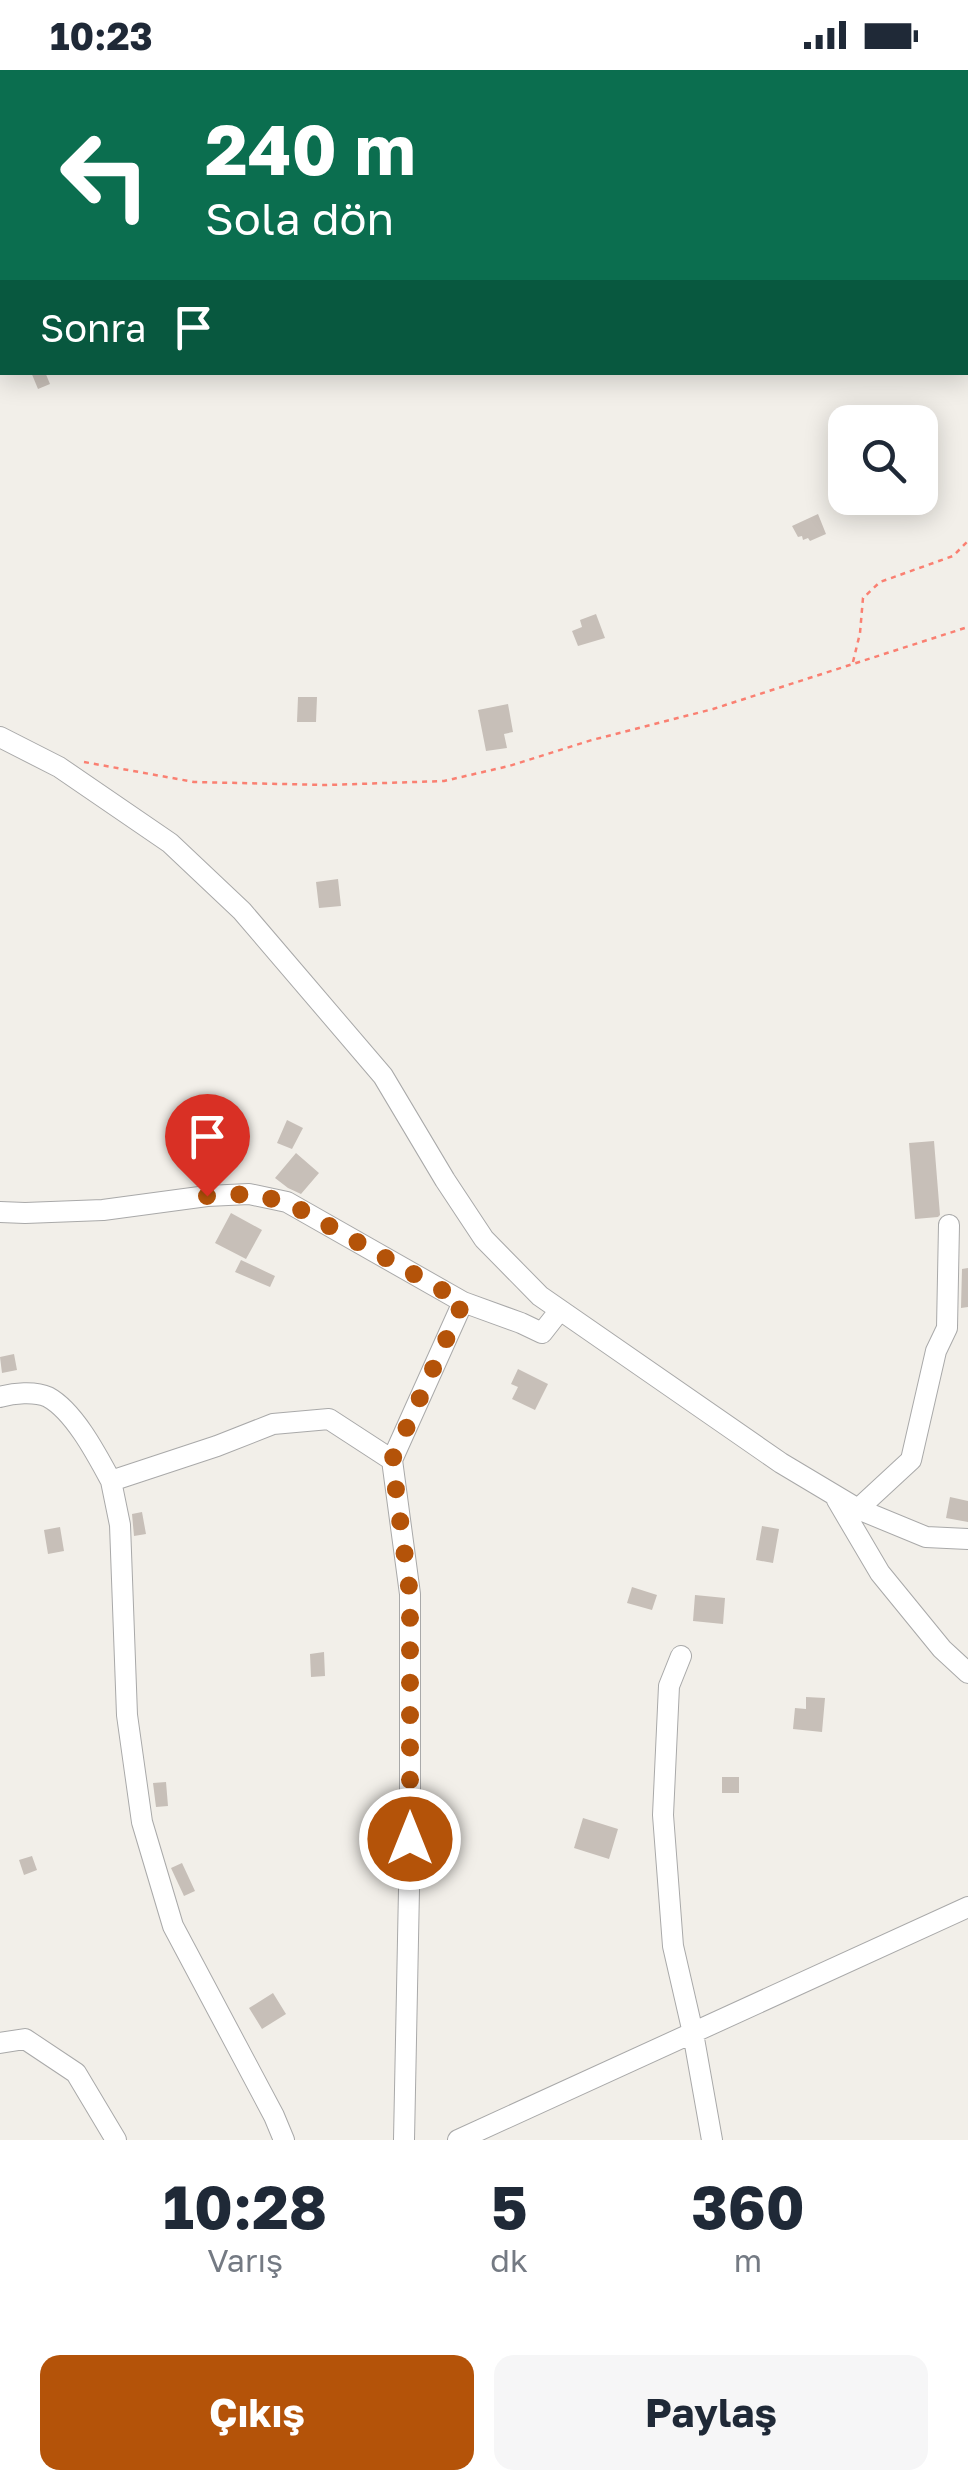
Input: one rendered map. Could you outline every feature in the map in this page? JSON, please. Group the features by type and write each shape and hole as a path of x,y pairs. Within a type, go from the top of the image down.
{"street":[{"path":"0,737 59,767 170,843 242,911 383,1076 484,1239 540,1296 781,1462 858,1510 926,1538 968,1539"},
{"path":"0,1212 103,1210 249,1194 287,1202 463,1302 542,1333 560,1310"},
{"path":"858,1510 910,1460 936,1351 946,1328 949,1225"},
{"path":"404,2140 410,1594 392,1460 463,1302"},
{"path":"0,1397 45,1396 68,1413 111,1480 120,1524 127,1715 142,1822 174,1926 284,2140"},
{"path":"111,1480 273,1424 329,1419 392,1460"},
{"path":"834,1495 880,1573 942,1649 968,1673"},
{"path":"681,1656 669,1686 663,1815 674,1946 712,2140"},
{"path":"458,2140 968,1907"},
{"path":"0,2044 26,2039 76,2073 116,2140"}],"path":[{"path":"853,662 863,598 880,582 953,556 968,541"},
{"path":"70,760 194,782 327,784 444,780 510,766 713,709 968,627"}],"building":[{"path":"32,375 46,375 50,384 38,389"},
{"path":"818,514 826,534 810,541 798,537 792,526"},
{"path":"596,614 605,638 578,646 572,631 582,627 580,620"},
{"path":"298,697 317,697 316,722 297,722"},
{"path":"508,704 513,732 504,734 507,748 486,751 478,710"},
{"path":"338,879 341,906 319,908 316,882"},
{"path":"287,1120 303,1128 292,1149 277,1143"},
{"path":"934,1141 940,1215 915,1219 909,1143"},
{"path":"296,1153 319,1173 301,1194 275,1178"},
{"path":"231,1213 262,1230 246,1259 215,1243"},
{"path":"241,1260 275,1276 270,1287 235,1272"},
{"path":"968,1268 968,1307 961,1308 962,1269"},
{"path":"14,1354 17,1370 2,1373 0,1357"},
{"path":"518,1369 548,1384 535,1410 512,1399 518,1387 511,1384"},
{"path":"950,1497 968,1501 968,1522 946,1518"},
{"path":"142,1512 146,1534 134,1536 132,1514"},
{"path":"762,1526 779,1529 773,1563 756,1560"},
{"path":"60,1527 64,1551 48,1554 44,1530"},
{"path":"632,1587 657,1595 652,1610 627,1603"},
{"path":"695,1595 725,1598 723,1624 693,1621"},
{"path":"324,1652 325,1676 311,1677 310,1654"},
{"path":"806,1697 825,1698 822,1732 793,1729 795,1708 806,1709"},
{"path":"722,1777 739,1777 739,1793 722,1793"},
{"path":"166,1782 168,1806 156,1807 153,1783"},
{"path":"583,1818 618,1829 609,1859 574,1848"},
{"path":"32,1856 37,1870 24,1875 19,1860"},
{"path":"182,1863 195,1891 184,1896 171,1868"},
{"path":"273,1993 286,2014 262,2029 249,2008"}],"route":[{"path":"207,1196 249,1194 287,1202 463,1302 392,1460 410,1594 410,1839"}]}
